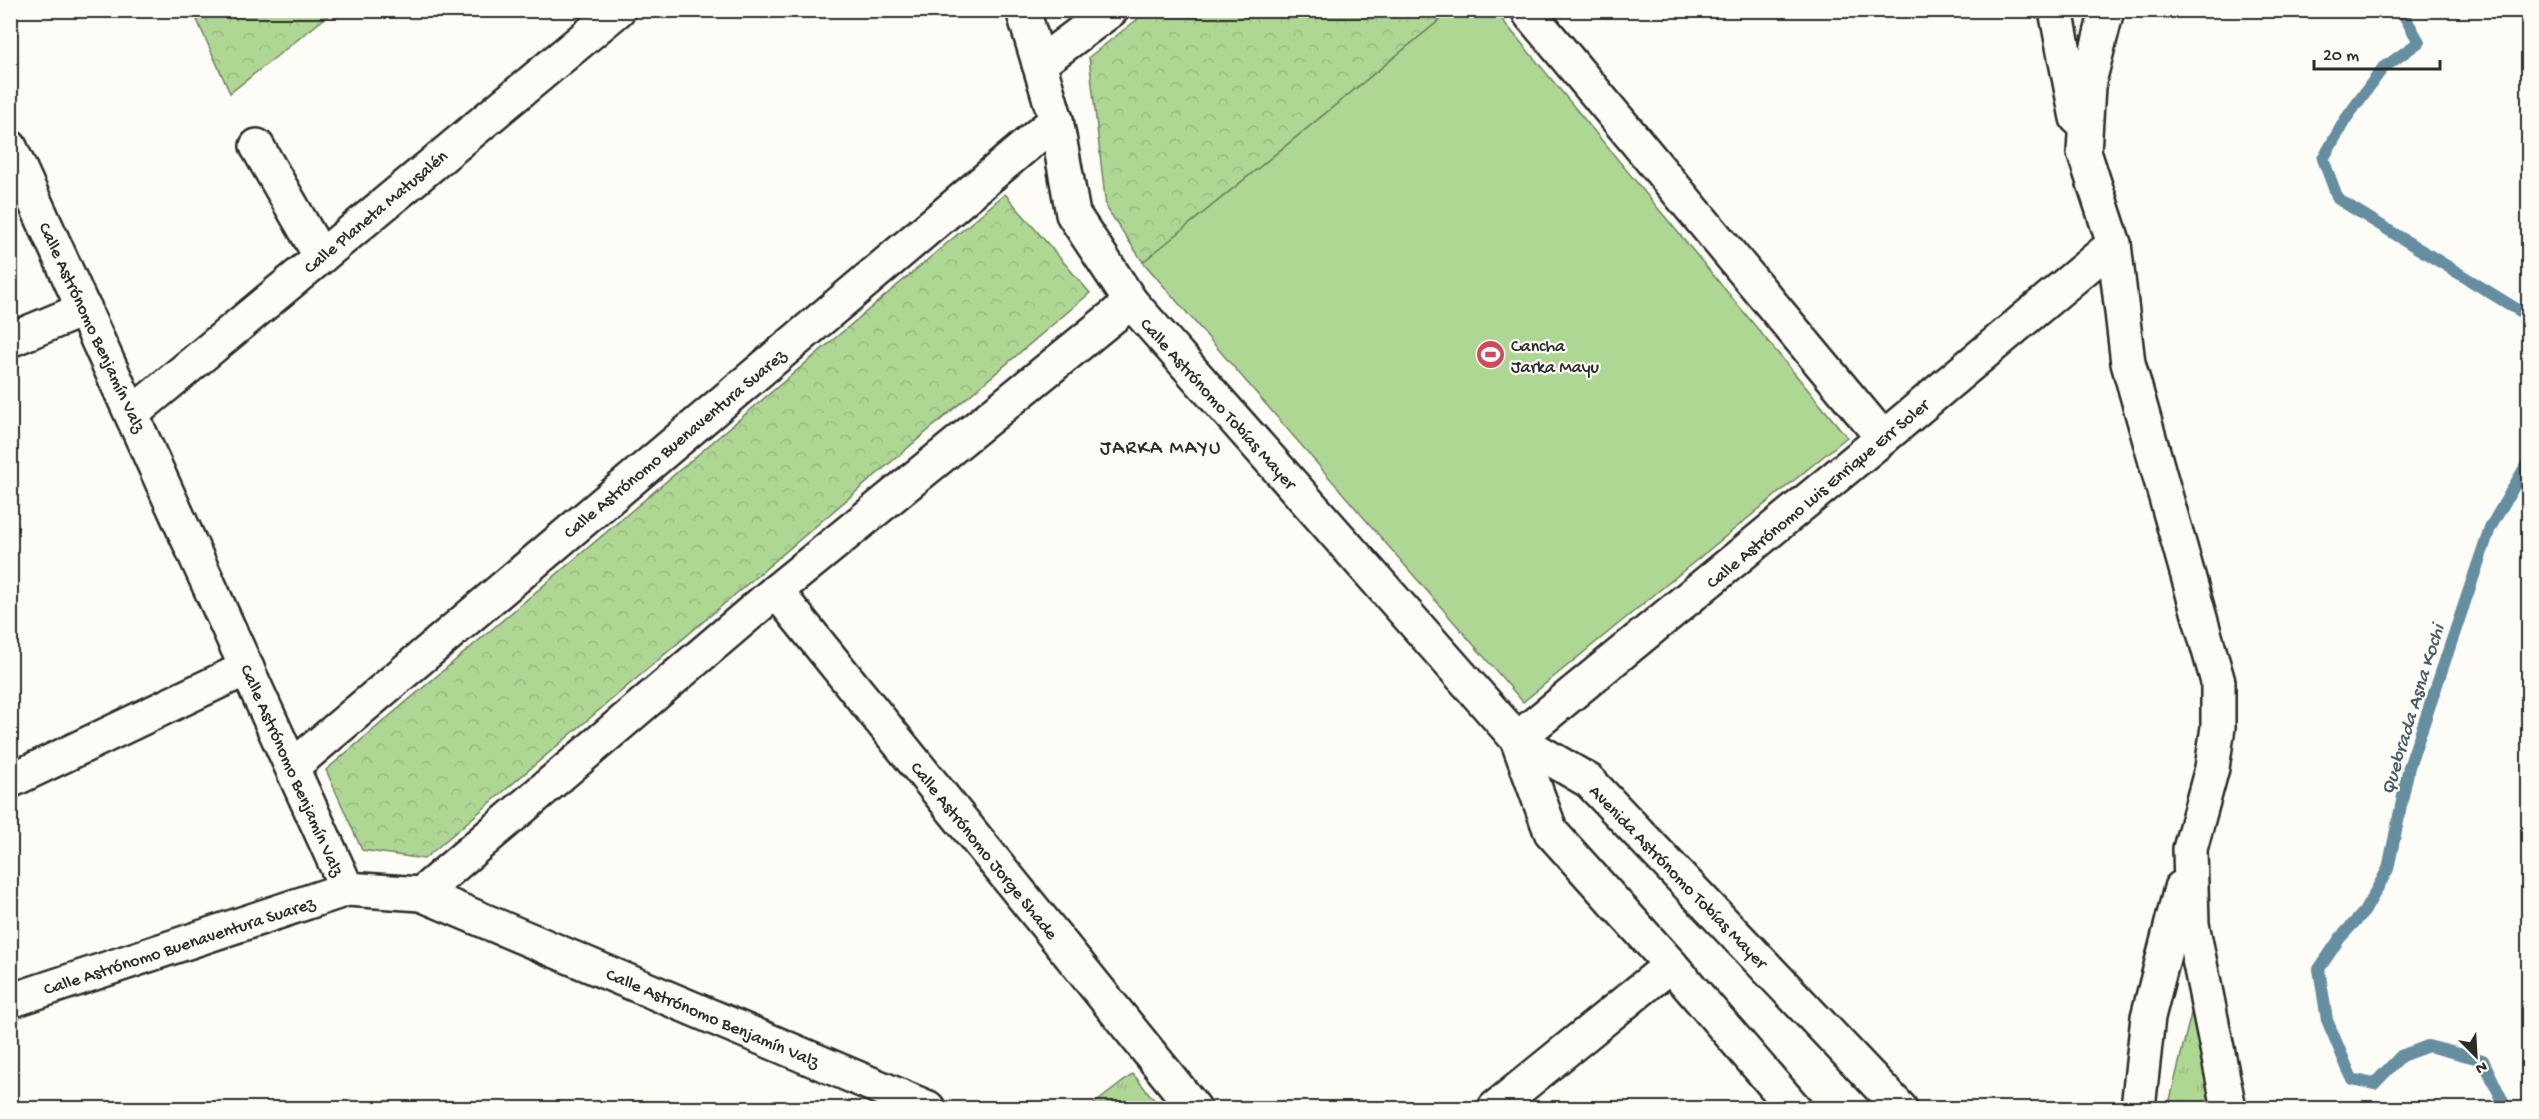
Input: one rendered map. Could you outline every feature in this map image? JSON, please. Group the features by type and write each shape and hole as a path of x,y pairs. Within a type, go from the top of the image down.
{"street":[{"name":"Calle Planeta Matusalén","path":"133,413 618,10"},
{"name":"Calle Astrónomo Tobías Mayer","path":"1023,10 1056,120 1073,214 1131,302 1517,739"},
{"path":"1039,64 1111,10"},
{"path":"2056,10 2084,152 2114,244 2128,363 2218,682 2218,727 2212,768 2148,1017 2138,1108"},
{"path":"2084,152 2088,86 2107,10"},
{"path":"1532,12 1883,438"},
{"name":"Calle Astrónomo Buenaventura Suarez","path":"292,767 1056,120"},
{"path":"256,146 321,256"},
{"name":"Calle Astrónomo Benjamín Valz","path":"10,147 86,309 347,889 421,894 928,1108"},
{"name":"Calle Astrónomo Luis Enrique Err Soler","path":"1517,739 1883,438 2114,244"},
{"path":"421,894 776,591 1131,302"},
{"path":"10,340 86,309"},
{"name":"Calle Astrónomo Jorge Shade","path":"776,591 1194,1108"},
{"path":"10,781 247,668"},
{"path":"1517,739 1551,832 1671,965 1794,1108"},
{"name":"Avenida Astrónomo Tobías Mayer","path":"1517,739 1589,781 1900,1108"},
{"path":"2190,849 2192,924 2229,1108"},
{"name":"Calle Astrónomo Buenaventura Suarez","path":"10,1001 347,889"},
{"path":"1495,1108 1671,965"}],"green space":[{"path":"193,11 334,11 230,93"},
{"path":"1148,11 1451,11 1143,262 1106,207 1089,57"},
{"name":"Cancha Jarka Mayu","path":"1451,11 1495,11 1847,437 1523,702 1143,262"},
{"path":"1005,194 1090,293 424,859 362,850 326,770"},
{"path":"2204,960 2221,1108 2168,1108"},
{"path":"1133,1074 1161,1108 1089,1108"}],"waterway":[{"name":"Quebrada Asna Kochi","path":"2401,10 2419,42 2382,69 2345,120 2323,159 2338,199 2528,316"},
{"name":"Quebrada Asna Kochi","path":"2506,1108 2483,1060 2428,1046 2401,1056 2374,1084 2352,1079 2327,1020 2319,969 2340,938 2364,912 2388,869 2409,767 2490,528 2528,462"}],"place":[{"name":"Cancha Jarka Mayu","path":"1490,355"}],"district":[{"name":"JARKA MAYU","path":"1161,446"}]}
